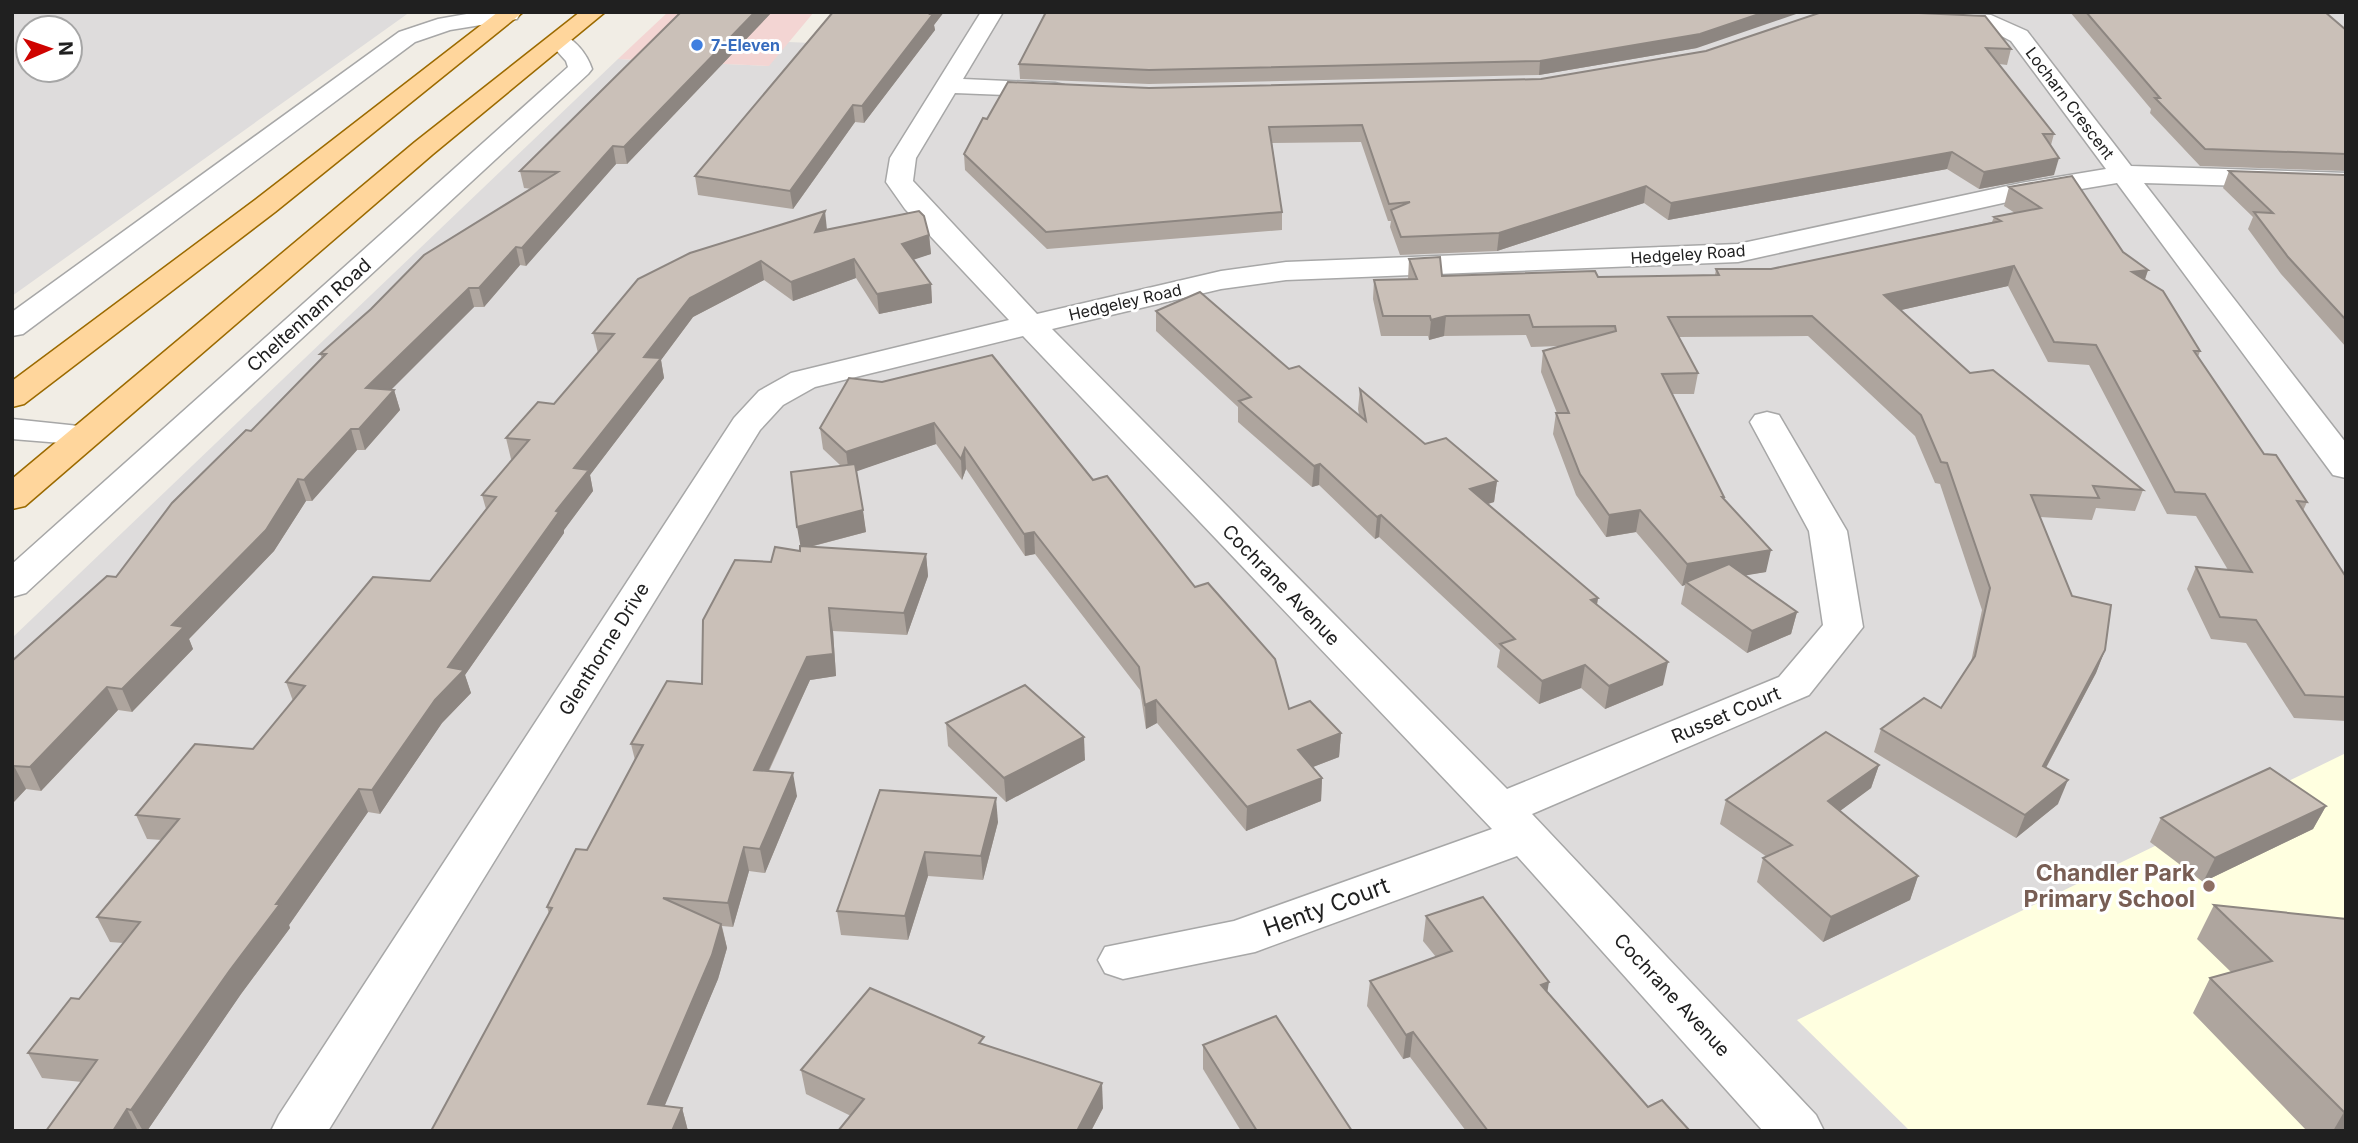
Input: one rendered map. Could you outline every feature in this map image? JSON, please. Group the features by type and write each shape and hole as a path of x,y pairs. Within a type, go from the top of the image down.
{"main road":[{"path":"12,498 424,148 594,12"},
{"path":"12,397 265,206 511,13"}],"street":[{"path":"420,32 441,12"},
{"name":"Cochrane Avenue","path":"992,12 902,158 899,182 915,203 1029,324 1512,822 1797,1131"},
{"path":"12,327 397,44 420,32 466,20 511,13"},
{"name":"Locharn Crescent","path":"1912,18 1991,22 2019,36 2346,467"},
{"name":"Cheltenham Road","path":"12,585 587,63 578,59 559,41"},
{"path":"946,85 1074,91"},
{"name":"Hedgeley Road","path":"1029,324 1221,280 1286,271 1738,253 2021,191 2125,174 2346,181"},
{"name":"Glenthorne Drive","path":"298,1131 746,425 771,398 803,380 1029,324"},
{"name":"Russet Court","path":"1512,822 1794,686 1843,627 1828,531 1767,422"},
{"path":"12,429 86,435"},
{"name":"Henty Court","path":"1123,960 1238,939 1512,822"}],"shaded area":[{"path":"12,12 410,12 12,296"},
{"name":"7-Eleven","path":"668,12 814,12 769,66 618,59"},
{"path":"886,12 2346,12 2346,1131 12,1131 12,638 618,59 768,66 788,42 860,45"},
{"name":"Chandler Park Primary School","path":"2346,753 2346,1131 1910,1131 1797,1020"}],"building":[{"path":"681,12 755,12 624,147 613,146 522,248 516,247 479,288 469,288 366,388 394,390 359,429 351,429 304,480 298,479 266,530 172,625 184,627 122,689 107,687 30,767 12,768 12,661 107,576 116,577 172,503 246,430 251,431 326,354 320,354 371,309 424,255 558,172 520,171"},
{"path":"833,12 933,14 862,106 853,105 790,191 695,176"},
{"path":"1046,12 1765,12 1700,34 1540,61 1149,70 1019,64"},
{"path":"1822,12 1985,16 2011,49 1986,48 2054,134 2043,134 2059,158 1984,172 1952,152 1671,203 1646,186 1499,233 1401,237 1391,210 1410,202 1389,204 1362,125 1269,127 1282,212 1046,232 964,154 983,118 987,119 1008,82 1149,88 1541,79 1706,51"},
{"path":"2086,12 2325,12 2346,30 2346,154 2205,149 2155,98 2160,98"},
{"path":"2229,171 2346,175 2346,320 2288,257 2254,212 2273,213"},
{"path":"2072,176 2123,252 2148,270 2132,272 2163,291 2200,351 2194,351 2264,454 2276,455 2307,502 2297,501 2346,577 2346,697 2305,695 2256,620 2220,617 2196,567 2252,572 2205,494 2175,492 2096,345 2054,342 2014,266 1884,295 1970,373 1993,370 2143,490 2093,486 2099,498 2031,495 2072,596 2111,605 2105,650 2043,766 2068,780 2025,815 1881,729 1924,698 1941,708 1975,656 1990,588 1947,463 1941,462 1921,415 1812,316 1668,317 1698,373 1662,374 1722,497 1771,550 1687,564 1640,510 1609,515 1580,474 1556,413 1569,413 1543,351 1616,331 1615,326 1533,327 1529,315 1446,316 1431,320 1430,316 1383,316 1374,280 1417,279 1409,259 1440,257 1442,276 1595,271 1598,277 1719,275 1716,269 1771,269 2001,221 1994,217 2041,208 2009,187"},
{"path":"825,211 815,232 919,211 924,216 929,235 902,244 931,284 877,294 854,259 791,282 761,261 690,298 644,357 661,358 574,468 589,470 556,511 559,512 448,667 464,670 435,700 372,790 359,789 276,904 280,904 131,1110 127,1109 113,1131 46,1131 97,1060 28,1053 71,998 79,999 140,922 97,917 179,819 136,815 195,744 253,749 305,686 286,682 373,577 430,581 496,497 482,495 529,440 506,438 538,402 554,404 614,334 593,333 638,279 690,253"},
{"path":"1200,292 1289,369 1299,366 1366,421 1360,389 1425,444 1446,438 1497,481 1470,489 1598,598 1591,600 1668,662 1609,686 1585,665 1542,681 1500,644 1515,639 1381,515 1377,517 1320,464 1314,466 1239,401 1251,397 1156,311"},
{"path":"992,355 1093,480 1107,476 1195,587 1208,583 1275,659 1289,709 1310,701 1341,733 1298,750 1322,778 1247,807 1156,700 1145,705 1139,667 1034,532 1024,534 965,448 961,459 934,423 846,452 820,428 849,378 882,382"},
{"path":"855,464 863,510 797,527 791,472"},
{"path":"800,546 926,554 904,613 829,608 833,654 807,657 754,770 793,773 760,849 744,847 728,903 663,898 721,924 712,955 648,1104 682,1108 672,1131 431,1131 552,908 547,907 576,849 587,850 643,745 631,744 667,681 702,684 703,620 735,560 771,562 775,547 800,551"},
{"path":"1729,564 1797,612 1752,631 1686,582"},
{"path":"1025,685 1084,737 1004,778 946,723"},
{"path":"1826,732 1879,765 1828,801 1918,876 1831,917 1763,858 1792,845 1726,800"},
{"path":"2270,768 2326,806 2215,858 2161,818"},
{"path":"880,790 996,798 981,856 925,852 905,916 837,911"},
{"path":"1483,897 1549,982 1541,985 1648,1107 1662,1100 1690,1131 1488,1131 1413,1032 1406,1035 1370,981 1452,951 1426,916"},
{"path":"2214,905 2346,919 2346,1112 2210,978 2272,961"},
{"path":"870,988 984,1037 979,1043 1102,1083 1077,1131 838,1131 864,1099 801,1070"},
{"path":"1276,1016 1352,1131 1257,1131 1203,1045"}],"place":[{"name":"7-Eleven","path":"697,45"},
{"name":"Chandler Park Primary School","path":"2209,886"}]}
